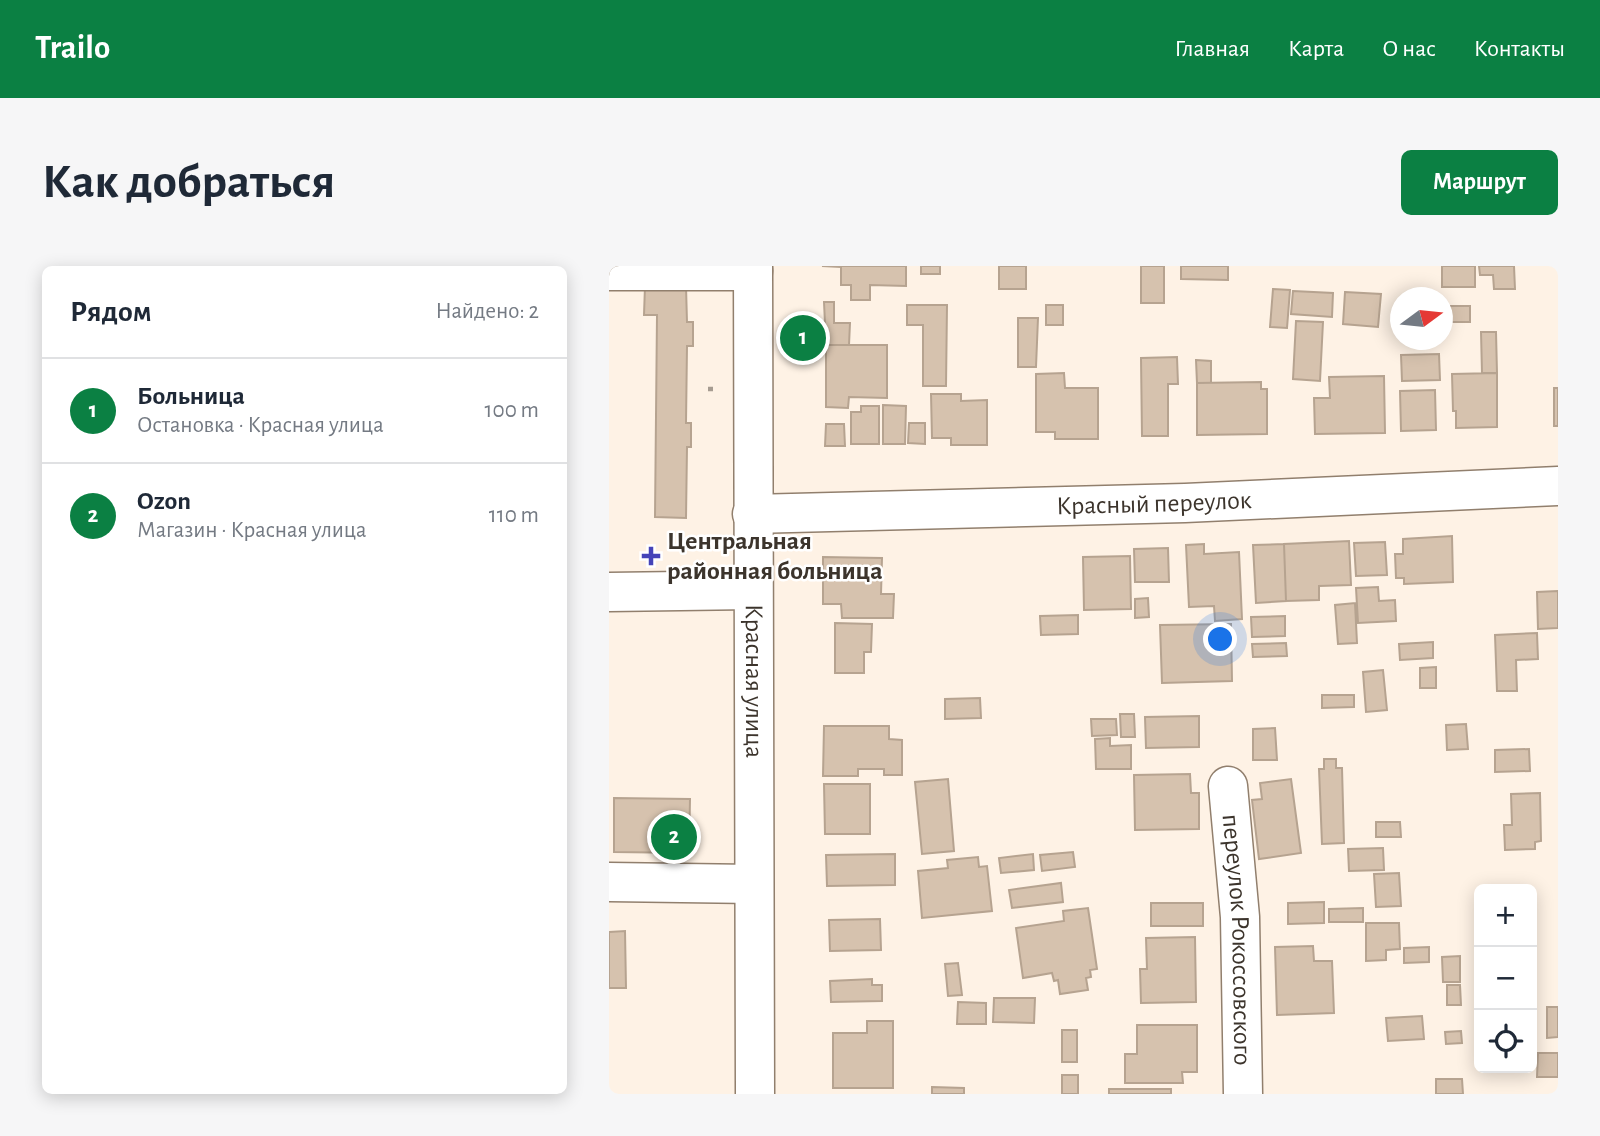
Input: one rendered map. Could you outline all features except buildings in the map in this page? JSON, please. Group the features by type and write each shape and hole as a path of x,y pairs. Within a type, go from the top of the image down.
{"street":[{"path":"609,271 753,269"},
{"name":"Красная улица","path":"753,269 755,1094"},
{"name":"Красный переулок","path":"752,514 1185,503 1558,486"},
{"path":"609,592 752,590"},
{"name":"переулок Рокоссовского","path":"1228,786 1240,917 1243,1094"},
{"path":"609,882 754,884"}],"place":[{"name":"Больница","path":"803,338"},
{"name":"Центральная районная больница","path":"651,556"},
{"name":"Ozon","path":"674,837"}]}
